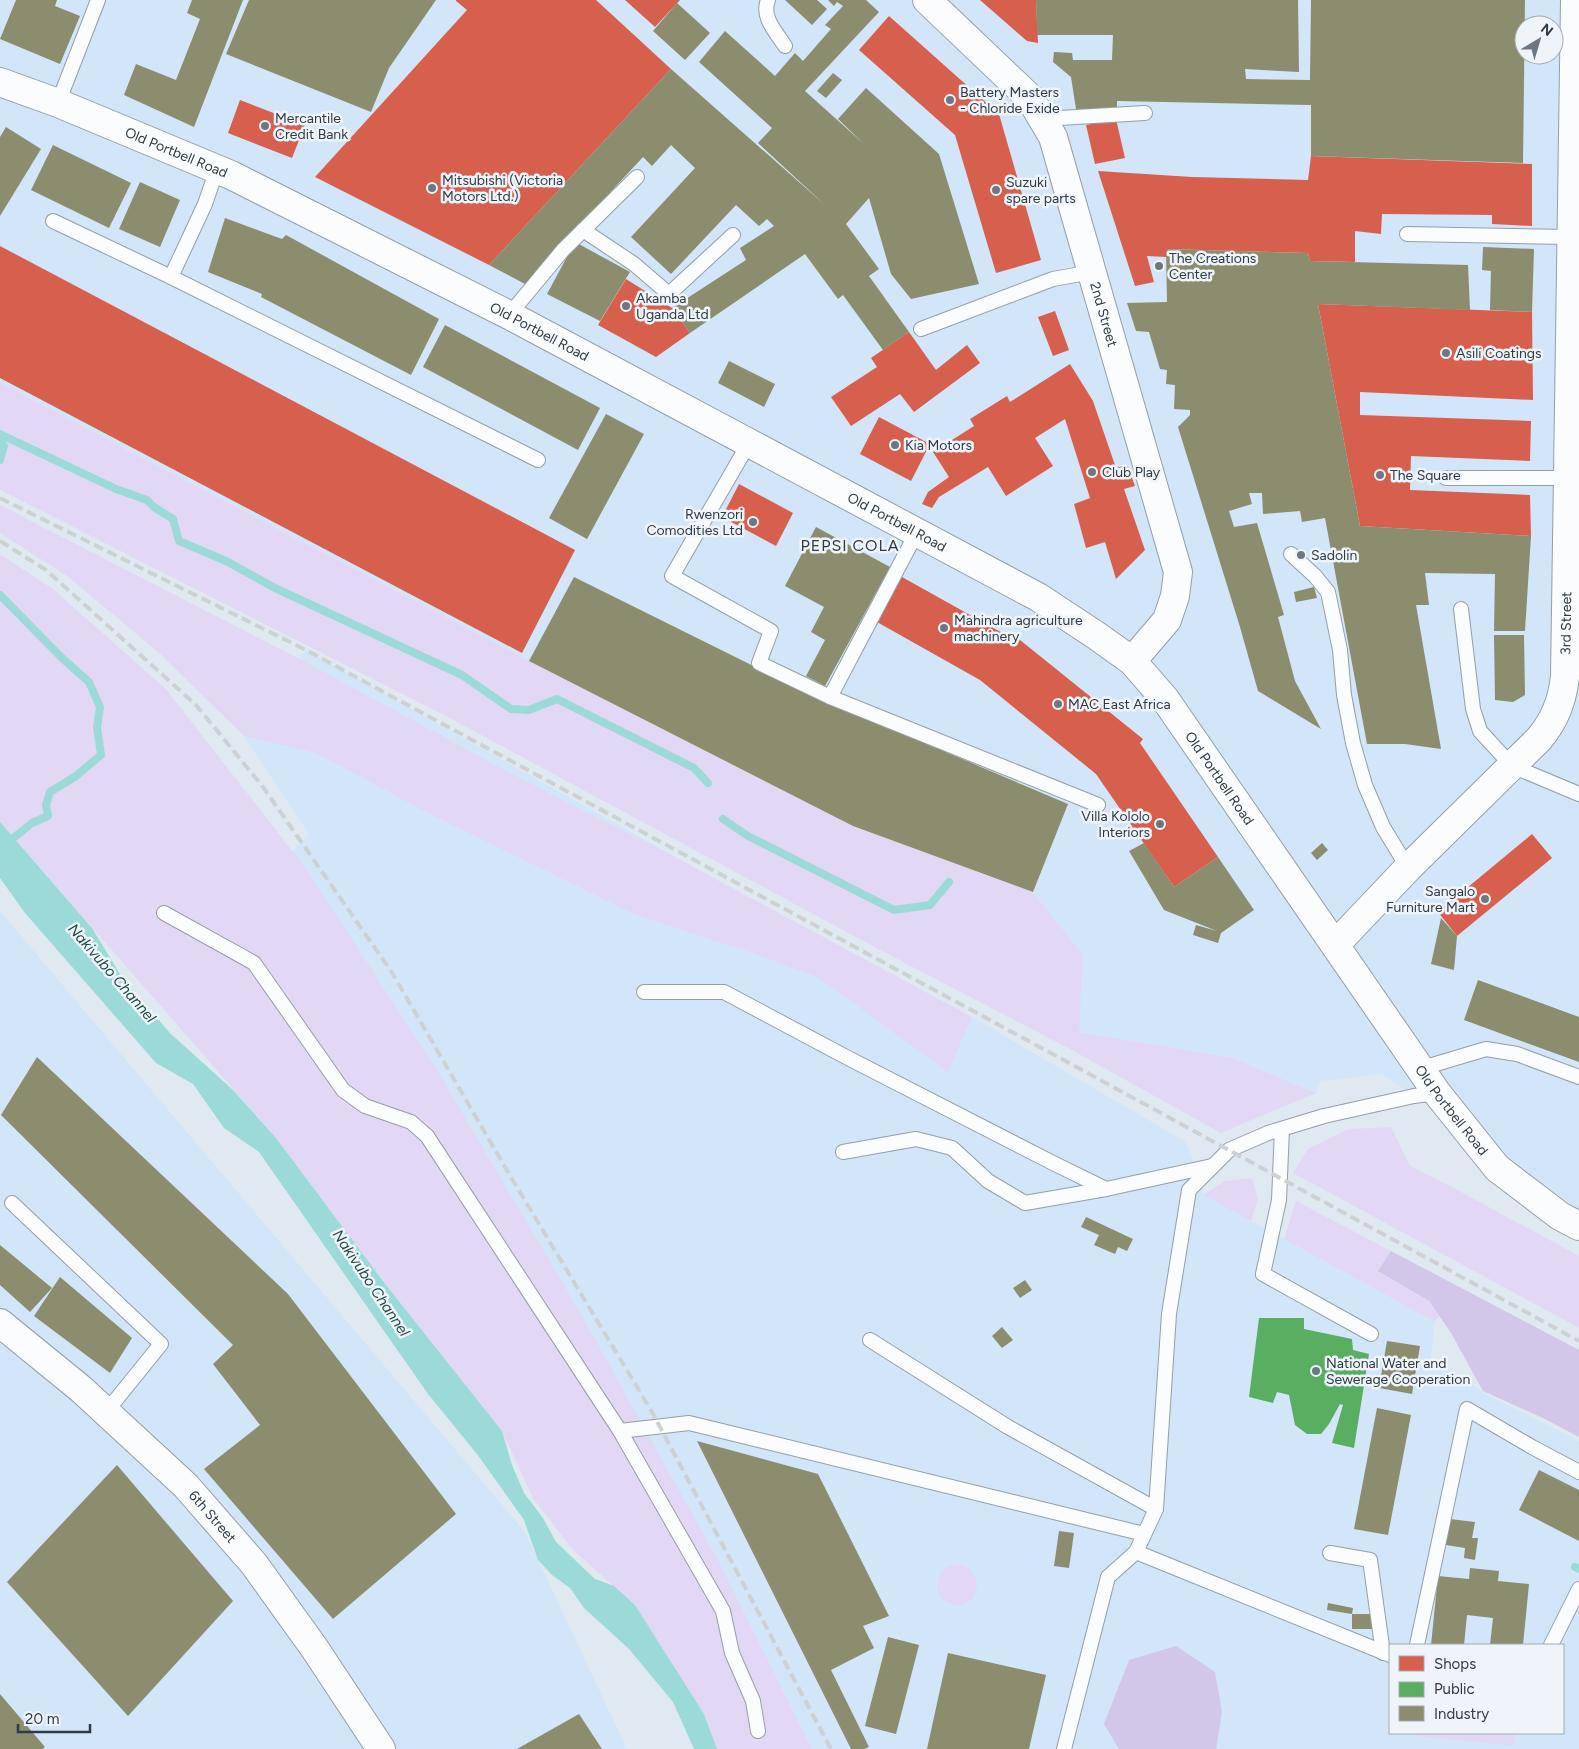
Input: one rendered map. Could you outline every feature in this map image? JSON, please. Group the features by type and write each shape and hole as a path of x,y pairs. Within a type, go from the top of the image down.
{"street":[{"name":"2nd Street","path":"927,0 1030,98 1053,137 1178,572 1175,596 1168,620 1132,661"},
{"name":"3rd Street","path":"1335,945 1408,868 1548,728 1563,694 1573,543 1568,478 1574,365 1575,281 1572,236 1575,0"},
{"name":"Old Portbell Road","path":"0,82 218,169 509,315 1038,597 1098,636 1132,661 1165,699 1419,1069 1497,1168 1560,1216 1579,1226"},
{"name":"6th Street","path":"0,1323 81,1388 186,1486 254,1564 315,1649 381,1749"}],"lane":[{"path":"58,104 98,0"},
{"path":"768,0 766,4 767,20 785,46"},
{"path":"1042,119 1145,113"},
{"path":"171,277 205,204 218,169"},
{"path":"509,315 564,250 638,177"},
{"path":"54,221 171,277 538,460"},
{"path":"584,230 634,264 669,294 733,235"},
{"path":"1407,234 1572,236"},
{"path":"921,330 1053,279 1092,272"},
{"path":"749,443 672,576 771,631 758,663 830,697 1098,805"},
{"path":"1446,478 1568,478"},
{"path":"830,697 917,532"},
{"path":"1291,554 1315,576 1328,592 1340,650 1344,695 1353,743 1365,786 1383,826 1408,868"},
{"path":"1461,609 1473,709 1480,731 1512,766 1579,794"},
{"path":"164,913 254,963 343,1090 365,1106 412,1122 427,1136 620,1431 722,1611 732,1653 753,1702 758,1731"},
{"path":"644,992 724,992 857,1063 1106,1189"},
{"path":"1419,1069 1486,1049 1517,1054 1579,1077"},
{"path":"1064,1749 1108,1576 1136,1552 1156,1509 1169,1314 1189,1190 1229,1150 1282,1129 1324,1116 1414,1096 1437,1094"},
{"path":"1282,1129 1279,1200 1263,1274 1371,1334"},
{"path":"843,1152 916,1139 952,1148 988,1181 1025,1203 1106,1189 1213,1166"},
{"path":"12,1202 161,1344 106,1412"},
{"path":"870,1340 1008,1428 1156,1509"},
{"path":"1417,1644 1467,1409 1579,1472"},
{"path":"620,1431 689,1423 1144,1534"},
{"path":"1136,1552 1387,1654"},
{"path":"1330,1553 1370,1560 1387,1654"},
{"path":"1552,1644 1579,1589"}],"shaded area":[{"path":"0,0 1579,0 1579,1209 1382,1074 1320,1081 1316,1093 1230,1057 1078,1032 1083,955 1033,892 1041,873 777,771 529,661 0,383"},
{"path":"0,383 529,661 853,826 1033,892 1083,955 1079,1032 1230,1057 1316,1093 1221,1133 1068,1048 878,949 444,715 0,490"},
{"path":"0,505 300,659 512,774 669,854 972,1017 948,1072 817,977 750,952 636,915 428,813 316,753 244,736 158,652 67,576 0,533"},
{"path":"0,554 53,589 166,689 304,866 434,1065 581,1314 718,1560 812,1749 717,1749 704,1714 635,1605 572,1549 533,1498 502,1431 386,1285 276,1138 0,822"},
{"path":"306,650 767,908 972,1017 1186,1142 1204,1195 1435,1322 1431,1358 1488,1395 1579,1441 1579,1749 740,1749 286,859 309,834 244,736"},
{"path":"0,911 525,1532 627,1749 0,1749"},
{"path":"1391,1127 1410,1166 1579,1256 1579,1328 1293,1173 1308,1149 1348,1129"},
{"path":"1252,1178 1258,1199 1251,1221 1203,1195 1225,1181"},
{"path":"1296,1201 1391,1251 1378,1271 1429,1301 1439,1316 1435,1322 1284,1239"},
{"path":"1391,1251 1579,1350 1579,1437 1545,1419 1483,1391 1451,1333 1429,1301 1378,1271"},
{"path":"961,1565 968,1568 974,1574 977,1585 976,1593 968,1602 961,1605 953,1605 946,1602 938,1593 937,1581 940,1574 949,1566"},
{"path":"1176,1646 1215,1672 1222,1712 1216,1749 1119,1749 1104,1724 1129,1660"},
{"path":"1418,1734 1515,1734 1514,1746 1418,1736"}],"water":[{"name":"Nakivubo Channel","path":"0,822 92,928 123,979 170,1033 234,1091 276,1138 386,1285 502,1431 512,1465 524,1493 543,1518 556,1542 595,1579 614,1586 635,1605 704,1714 717,1749 694,1749 673,1702 629,1649 584,1608 570,1588 552,1575 538,1560 524,1520 477,1454 428,1394 259,1152 224,1128 193,1084 156,1063 25,913 0,878"}],"building: Shops":[{"path":"456,0 596,0 671,69 489,265 315,177 467,10"},
{"path":"625,0 680,0 655,27"},
{"path":"980,0 1036,0 1038,43 1027,41"},
{"path":"889,16 999,114 1041,260 996,273 955,135 859,50"},
{"path":"240,100 305,125 292,158 228,133"},
{"path":"1116,119 1125,158 1095,164 1086,125"},
{"path":"1311,156 1532,164 1532,226 1492,224 1492,215 1382,214 1381,234 1355,231 1355,262 1310,261 1308,253 1166,249 1166,257 1147,256 1154,282 1135,286 1098,171 1192,177 1308,180"},
{"path":"0,246 575,550 522,653 0,378"},
{"path":"626,279 672,308 690,333 656,357 598,325"},
{"path":"1318,304 1532,312 1533,400 1360,392 1360,415 1531,421 1530,461 1411,456 1410,490 1530,495 1531,536 1360,526"},
{"path":"1055,311 1069,350 1053,356 1038,317"},
{"path":"909,332 936,370 967,345 980,363 914,412 900,394 851,426 831,397 877,367 871,358"},
{"path":"1070,364 1093,401 1116,468 1127,465 1135,486 1124,489 1145,550 1116,579 1105,542 1086,548 1074,504 1090,498 1065,419 1035,438 1053,466 1006,496 988,467 939,497 932,508 922,504 928,492 949,477 933,452 974,426 970,419 1007,396 1010,402"},
{"path":"879,417 930,444 911,481 860,454"},
{"path":"739,484 793,513 776,546 722,517"},
{"path":"902,577 1013,639 1015,636 1143,739 1140,743 1218,857 1174,887 1096,774 980,680 877,622"},
{"path":"1532,834 1552,858 1457,936 1438,912"}],"building: Public":[{"path":"1259,1318 1304,1318 1304,1329 1352,1339 1353,1350 1369,1354 1354,1448 1332,1443 1343,1405 1340,1404 1321,1434 1307,1434 1295,1425 1289,1395 1277,1392 1273,1403 1249,1397"}],"building: Industry":[{"path":"16,0 57,0 55,6 80,16 60,64 0,39"},
{"path":"192,0 243,0 194,127 124,95 136,64 176,80 200,19 187,13"},
{"path":"249,0 436,0 389,68 371,112 226,54"},
{"path":"785,0 817,0 827,9 812,25"},
{"path":"828,0 866,0 879,12 805,91 864,144 838,119 866,88 939,154 979,284 911,299 891,274 869,198 846,224 879,269 869,276 909,332 883,350 843,295 838,299 805,254 690,333 672,308 746,260 740,248 774,226 767,219 759,226 736,205 671,274 631,237 695,168 671,145 652,166 643,157 525,284 489,265 671,69 825,205 758,143 772,128 699,62 725,31 775,76 795,53 803,61 831,29 825,25 843,6 837,2 834,6"},
{"path":"1036,0 1298,0 1299,72 1245,69 1246,79 1310,80 1311,0 1525,0 1525,15 1514,15 1514,65 1524,65 1523,163 1311,156 1311,105 1117,101 1117,110 1076,109 1071,77 1053,62 1054,52 1072,53 1073,60 1112,60 1113,35 1037,35"},
{"path":"677,3 710,33 685,60 653,31"},
{"path":"833,73 842,80 826,98 817,91"},
{"path":"6,127 41,149 0,216 0,137"},
{"path":"53,145 131,183 109,228 31,190"},
{"path":"140,182 180,200 160,247 119,229"},
{"path":"225,218 282,239 286,235 439,319 411,375 261,297 262,294 208,272"},
{"path":"575,242 630,272 600,321 547,294"},
{"path":"1483,247 1534,249 1532,312 1490,310 1491,271 1482,270"},
{"path":"1166,249 1308,253 1310,261 1468,265 1470,310 1318,304 1360,526 1531,536 1525,631 1494,631 1495,574 1425,573 1429,605 1416,605 1441,749 1405,744 1367,744 1325,518 1302,522 1300,511 1263,514 1262,493 1249,493 1252,504 1229,511 1234,527 1257,523 1284,615 1278,617 1295,681 1321,729 1258,691 1178,427 1190,415 1190,410 1174,409 1175,385 1166,384 1167,370 1160,369 1149,332 1136,331 1127,303 1167,302"},
{"path":"445,325 600,408 578,450 423,367"},
{"path":"729,361 775,384 764,407 718,383"},
{"path":"606,414 644,434 587,539 549,518"},
{"path":"816,527 890,567 825,686 806,676 825,640 811,632 824,607 785,586"},
{"path":"574,577 814,696 1068,804 1033,892 853,826 529,661"},
{"path":"1314,587 1317,598 1296,602 1294,592"},
{"path":"1494,635 1524,635 1525,695 1513,702 1495,700"},
{"path":"1144,843 1174,887 1218,857 1254,910 1221,933 1218,943 1193,935 1196,925 1217,931 1164,910 1129,851"},
{"path":"1322,843 1328,850 1317,860 1311,853"},
{"path":"1441,918 1457,936 1454,970 1431,964"},
{"path":"1478,980 1579,1017 1579,1062 1464,1020"},
{"path":"37,1057 288,1294 456,1514 333,1619 204,1469 260,1425 213,1364 233,1345 1,1115"},
{"path":"1086,1217 1133,1239 1127,1251 1118,1247 1115,1254 1094,1245 1099,1235 1081,1227"},
{"path":"0,1245 52,1288 30,1312 0,1285"},
{"path":"60,1277 132,1338 110,1373 34,1316"},
{"path":"1025,1280 1032,1290 1020,1298 1013,1288"},
{"path":"1002,1327 1013,1340 1002,1348 992,1336"},
{"path":"1387,1341 1420,1346 1412,1394 1379,1388"},
{"path":"1377,1408 1411,1415 1388,1535 1354,1529"},
{"path":"697,1441 818,1474 889,1616 863,1626 874,1648 831,1670 869,1747 851,1749"},
{"path":"117,1465 233,1601 128,1716 7,1582"},
{"path":"1539,1470 1579,1490 1579,1541 1519,1510"},
{"path":"1450,1519 1475,1522 1472,1538 1478,1538 1475,1560 1464,1558 1465,1548 1446,1545"},
{"path":"1059,1531 1074,1533 1069,1568 1054,1566"},
{"path":"1470,1568 1499,1571 1498,1581 1529,1584 1523,1644 1490,1644 1493,1618 1467,1615 1464,1644 1431,1644 1438,1576 1469,1579"},
{"path":"1328,1603 1353,1608 1352,1614 1327,1610"},
{"path":"1352,1614 1375,1614 1375,1629 1352,1629"},
{"path":"888,1637 919,1645 896,1734 865,1726"},
{"path":"948,1653 1046,1675 1029,1749 927,1749"},
{"path":"0,1694 45,1747 42,1749 0,1749"},
{"path":"579,1714 602,1749 517,1749"}],"waterway":[{"path":"0,434 116,489 147,500 154,507 173,519 179,541 226,561 275,588 462,675 511,709 529,710 557,699 694,768 708,783"},
{"path":"0,439 4,446 0,460"},
{"path":"0,595 62,658 89,682 100,707 97,727 101,755 76,776 50,792 46,805 48,816 32,823 6,844"},
{"path":"723,819 748,836 894,910 930,905 949,882"},
{"path":"1575,1567 1579,1569"}],"railway":[{"path":"0,498 306,650 1579,1341"},
{"path":"0,541 46,570 196,705 263,787 391,971 512,1179 652,1412 831,1749"}],"place":[{"name":"Battery Masters - Chloride Exide","path":"950,100"},
{"name":"Mercantile Credit Bank","path":"265,126"},
{"name":"Mitsubishi (Victoria Motors Ltd.)","path":"432,188"},
{"name":"Suzuki spare parts","path":"996,190"},
{"name":"The Creations Center","path":"1159,266"},
{"name":"Akamba Uganda Ltd","path":"626,306"},
{"name":"Asili Coatings","path":"1446,353"},
{"name":"Kia Motors","path":"895,445"},
{"name":"Club Play","path":"1092,472"},
{"name":"The Square","path":"1380,475"},
{"name":"Rwenzori Comodities Ltd","path":"753,522"},
{"name":"Sadolin","path":"1301,555"},
{"name":"Mahindra agriculture machinery","path":"944,628"},
{"name":"MAC East Africa","path":"1058,704"},
{"name":"Villa Kololo Interiors","path":"1160,824"},
{"name":"Sangalo Furniture Mart","path":"1485,899"},
{"name":"National Water and Sewerage Cooperation","path":"1316,1371"}],"district":[{"name":"PEPSI COLA","path":"850,545"}]}
